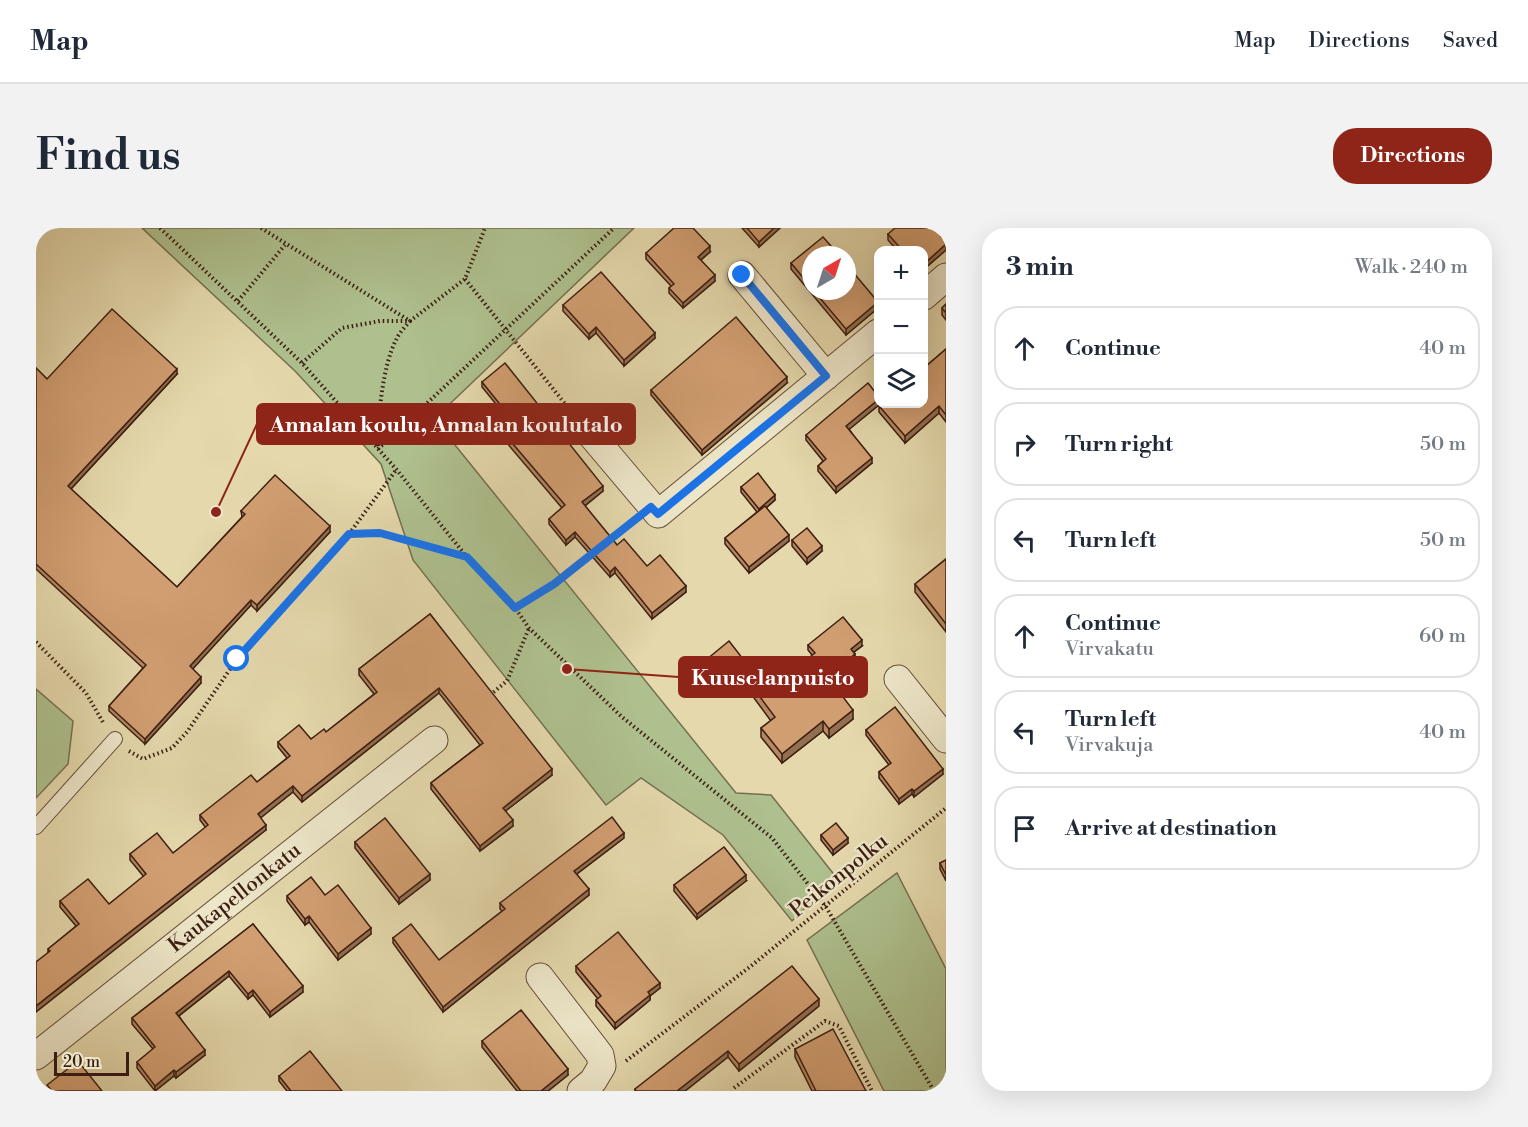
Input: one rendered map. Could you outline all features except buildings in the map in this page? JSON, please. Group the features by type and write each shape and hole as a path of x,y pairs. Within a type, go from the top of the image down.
{"street":[{"path":"742,275 826,376"},
{"path":"928,293 946,277"},
{"path":"582,424 658,514 874,337"},
{"path":"898,679 946,739"},
{"name":"Kaukapellonkatu","path":"36,1056 434,740"},
{"path":"540,977 600,1054 602,1065 587,1086"}],"lane":[{"path":"36,827 115,739"}],"path":[{"path":"160,228 302,363 396,469 467,557 515,608 529,628 622,717 772,838 826,907 934,1091"},
{"path":"261,228 410,321"},
{"path":"378,449 384,387 395,340 410,321 465,279 485,228"},
{"path":"378,449 614,228"},
{"path":"238,301 285,245"},
{"path":"465,279 582,424"},
{"path":"302,363 342,328 380,321 410,321"},
{"path":"36,642 86,693 115,739 143,759 172,748 187,732 237,659 349,534 396,469"},
{"path":"606,542 651,507"},
{"path":"349,534 380,533 467,557"},
{"path":"515,608 554,584 598,549"},
{"path":"489,696 507,681 529,628"},
{"name":"Peikonpolku","path":"587,1086 630,1059 751,966 946,808"},
{"path":"735,1088 825,1021 840,1026 872,1091"}],"green space":[{"path":"142,228 634,228 434,419 736,793 771,795 836,877 792,921 723,835 641,778 606,805 413,560 381,464 295,371"},
{"path":"36,689 73,721 68,764 36,798"},
{"path":"897,873 946,969 946,1091 884,1091 807,940"}],"place":[{"name":"Annalan koulu, Annalan koulutalo","path":"216,512"},
{"name":"Kuuselanpuisto","path":"567,669"}],"route":[{"path":"237,659 349,534 380,533 467,557 515,608 554,584 651,507 658,514 826,376 742,275"}]}
